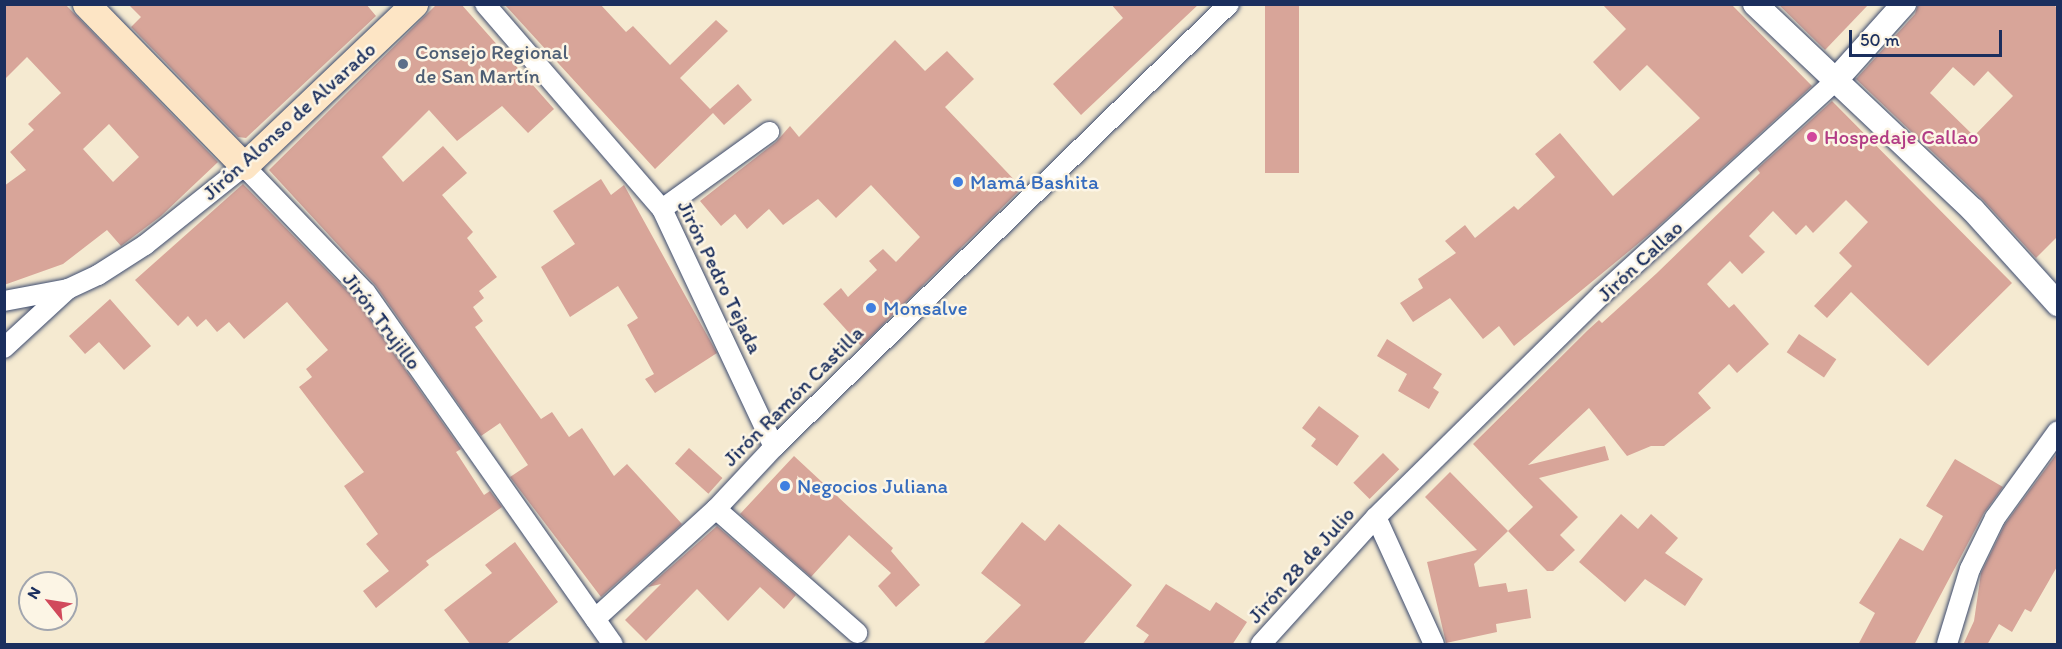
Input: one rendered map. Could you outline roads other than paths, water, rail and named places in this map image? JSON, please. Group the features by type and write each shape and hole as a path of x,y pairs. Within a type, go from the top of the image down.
{"main road":[{"name":"Jirón Trujillo","path":"86,4 244,166"},
{"name":"Jirón Alonso de Alvarado","path":"244,166 414,4"}],"street":[{"name":"Jirón Pedro Tejada","path":"485,4 662,209 774,447"},
{"name":"Jirón Ramón Castilla","path":"595,619 716,509 774,447 1229,4"},
{"path":"1755,4 1834,82 1973,210 2058,304"},
{"name":"Jirón Callao","path":"1376,518 1602,296 1834,82 1904,4"},
{"path":"662,209 769,132"},
{"name":"Jirón Alonso de Alvarado","path":"4,301 68,289 98,275 145,245 244,166"},
{"name":"Jirón Trujillo","path":"244,166 366,294 613,645"},
{"name":"Jirón Alonso de Alvarado","path":"4,348 68,289"},
{"path":"1947,645 1970,570 1995,518 2058,431"},
{"path":"716,509 857,633"},
{"path":"1376,518 1434,645"},
{"name":"Jirón 28 de Julio","path":"1261,645 1376,518"}],"place":[{"name":"Consejo Regional de San Martín","path":"403,64"},
{"name":"Hospedaje Callao","path":"1812,137"},
{"name":"Mamá Bashita","path":"958,182"},
{"name":"Monsalve","path":"871,308"},
{"name":"Negocios Juliana","path":"785,486"}]}
